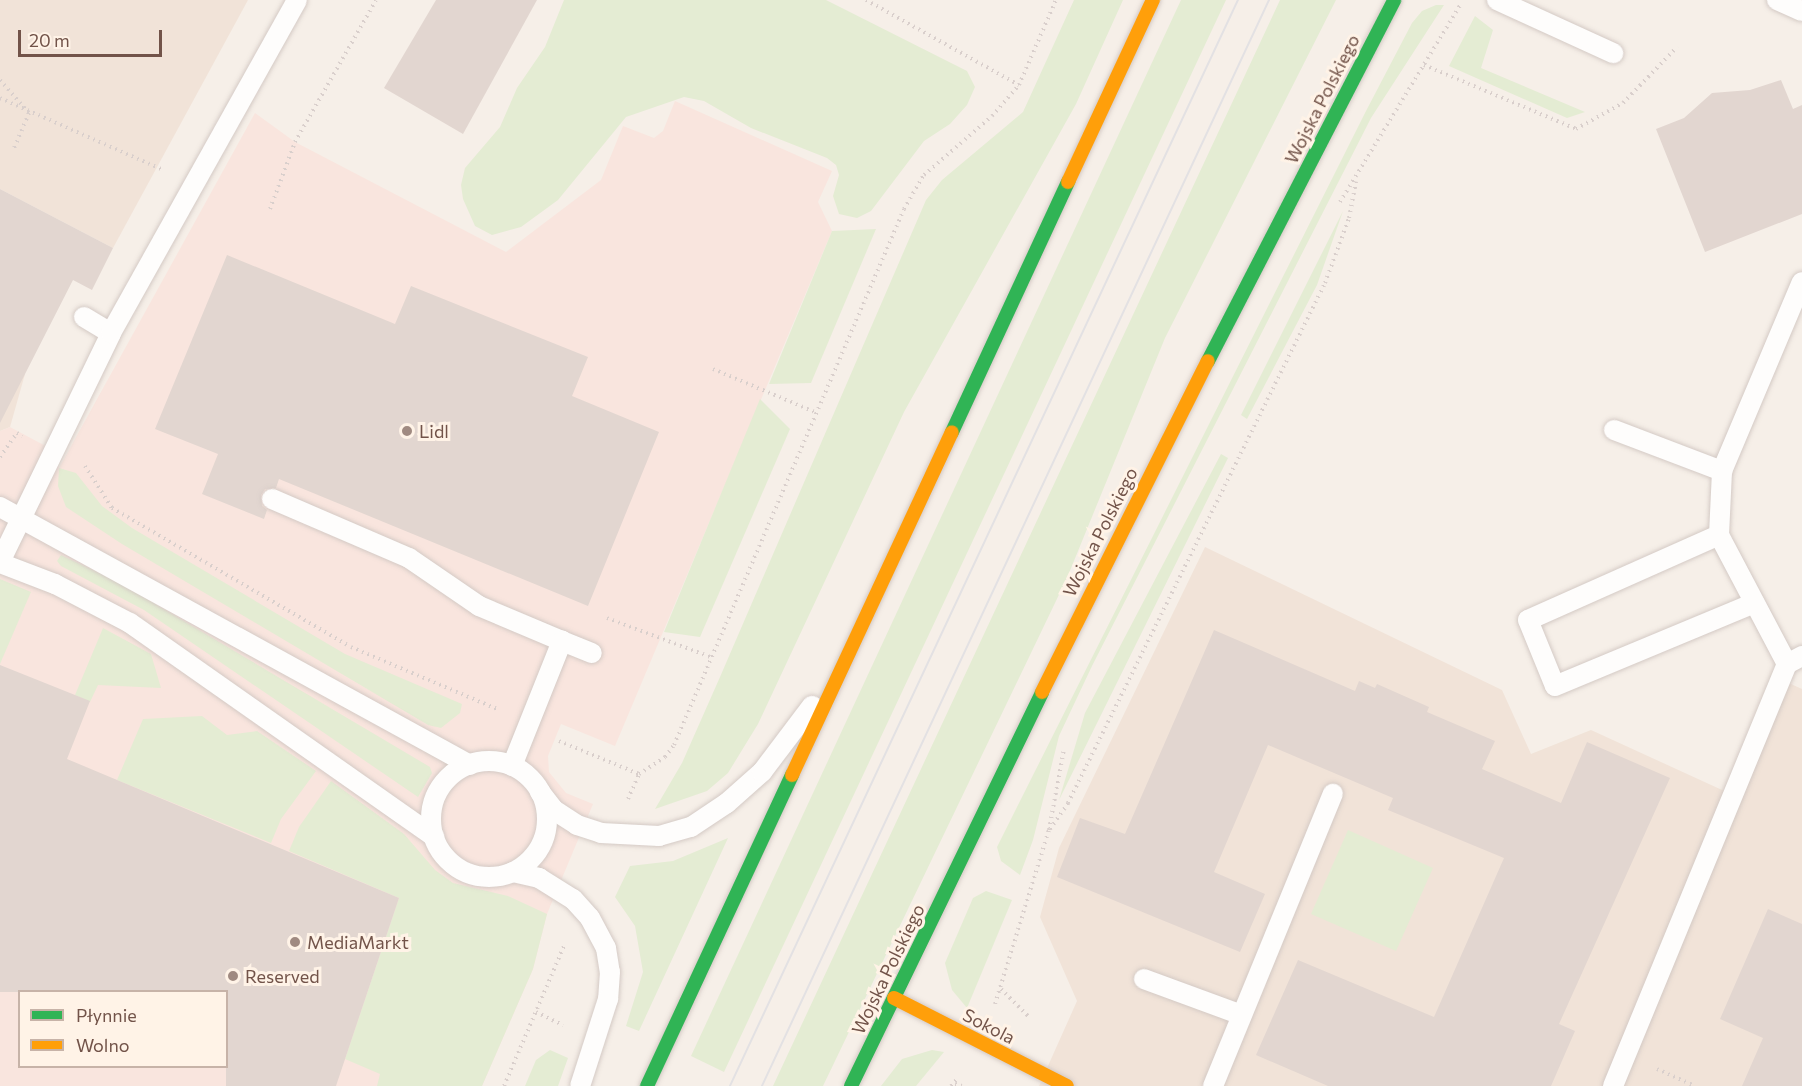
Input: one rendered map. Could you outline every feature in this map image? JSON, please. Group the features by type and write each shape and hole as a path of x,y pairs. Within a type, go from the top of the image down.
{"street":[{"path":"647,1086 1153,0"},
{"name":"Wojska Polskiego","path":"851,1086 1111,549 1394,0"},
{"name":"Sokola","path":"894,998 1067,1086"}],"lane":[{"path":"297,0 111,333 0,563 55,584 130,623 434,837 452,864 466,872 498,877 513,872 529,861 541,846 547,809 540,792"},
{"path":"1778,0 1802,11"},
{"path":"1509,2 1614,53"},
{"path":"1613,1086 1628,1056 1794,660 1754,603 1719,535 1722,471 1802,282"},
{"path":"84,317 111,333"},
{"path":"1614,430 1722,471"},
{"path":"272,499 409,558 479,606 592,653"},
{"path":"0,507 23,517 230,635 470,765"},
{"path":"1719,535 1528,620 1555,686 1754,603"},
{"path":"512,765 562,641"},
{"path":"434,837 433,805 449,776 470,765 496,761 512,765 529,776 554,810 577,825 601,833 659,836 691,826 727,803 762,772 846,661"},
{"path":"1213,1086 1333,794"},
{"path":"513,872 539,878 573,899 590,918 606,948 610,972 608,999 580,1086"},
{"path":"1144,979 1242,1015"}],"path":[{"path":"270,209 295,142 376,0"},
{"path":"866,0 1019,85"},
{"path":"627,802 639,774 666,757 674,745 916,188 938,163 992,116 1019,85 1056,0"},
{"path":"992,1011 1049,830 1068,803 1325,283 1349,218 1357,178 1384,125 1458,9"},
{"path":"1424,65 1576,129 1623,104 1677,47"},
{"path":"0,80 29,113"},
{"path":"0,98 29,113 195,181"},
{"path":"14,149 29,113"},
{"path":"713,369 817,413"},
{"path":"0,457 17,434 85,465 112,508 341,641 505,713"},
{"path":"607,618 711,657"},
{"path":"552,739 639,774"},
{"path":"504,1086 568,935"},
{"path":"536,1012 568,1028"},
{"path":"1628,1056 1695,1086"},
{"path":"955,1084 962,1086"}],"shaded area":[{"path":"0,0 248,0 113,248 0,189"},
{"path":"675,101 832,171 818,202 832,231 615,746 561,724 548,756 549,772 566,793 593,804 547,914 533,969 482,1086 0,1086 0,431 10,427 53,450 59,468 255,113 295,142 506,252 601,180 623,126 654,138 663,131"},
{"path":"0,361 25,374 10,427 0,431"},
{"path":"1205,547 1502,690 1531,754 1591,730 1733,795 1782,680 1802,689 1802,1086 1039,1086 1077,1001 1040,917 1059,848"}],"green space":[{"path":"564,0 826,0 967,71 975,87 967,105 950,124 924,141 871,211 857,218 839,214 833,196 839,175 836,165 827,158 751,128 704,101 684,97 626,117 558,200 521,227 492,235 475,226 463,199 461,185 465,168 500,127 517,88 545,47"},
{"path":"1074,0 1123,0 1076,104 904,412 758,724 728,773 707,791 655,809 682,763 926,200 942,180 1023,112"},
{"path":"1181,0 1226,0 724,1072 691,1056"},
{"path":"1280,0 1336,0 1165,338 1067,578 823,1086 773,1086"},
{"path":"1436,5 1444,5 1371,118 1092,666 1059,736 1033,840 1020,875 1001,861 997,847 1366,111 1412,23 1422,11"},
{"path":"1475,16 1493,30 1481,68 1585,112 1567,118 1449,66"},
{"path":"1343,211 1317,285 1247,419 1241,415"},
{"path":"876,229 811,383 769,384 832,231"},
{"path":"760,399 790,429 700,637 664,632"},
{"path":"1221,454 1228,458 1059,800 1085,713"},
{"path":"59,468 76,473 102,506 132,528 345,654 462,704 460,713 441,728 428,725 122,544 66,507 58,486"},
{"path":"61,555 118,582 430,767 432,773 418,797 144,610 61,566 57,561"},
{"path":"0,579 31,592 0,664"},
{"path":"103,628 151,654 161,688 98,685 90,702 75,695"},
{"path":"202,716 227,735 257,731 316,771 281,819 271,843 117,780 143,719"},
{"path":"331,781 404,834 435,870 453,883 508,896 547,914 533,969 482,1086 377,1086 380,1074 345,1059 399,898 289,851 299,827"},
{"path":"1348,830 1433,868 1396,951 1311,914"},
{"path":"728,838 639,1031 626,1026 643,972 635,926 615,897 630,866 673,861"},
{"path":"986,891 1012,900 967,1008 952,990 945,963 973,898"},
{"path":"550,1050 568,1058 558,1086 525,1086 536,1060"},
{"path":"932,1050 944,1052 916,1086 881,1086 902,1059"}],"building":[{"path":"436,0 537,0 463,134 384,88"},
{"path":"1781,80 1793,109 1802,105 1802,214 1705,252 1656,129 1684,118 1712,93 1750,90"},
{"path":"0,189 113,248 92,290 73,280 0,423"},
{"name":"Lidl","path":"227,255 395,324 411,286 588,357 572,396 659,432 588,606 279,479 276,488 265,489 261,495 262,506 267,510 264,519 202,494 218,454 155,429"},
{"path":"1214,630 1355,691 1359,681 1375,688 1377,684 1429,707 1427,712 1495,741 1482,769 1561,803 1587,742 1670,778 1559,1024 1575,1031 1551,1086 1328,1086 1256,1055 1298,960 1434,1017 1504,858 1388,810 1393,798 1268,745 1214,872 1265,894 1240,952 1057,877 1080,818 1125,834"},
{"path":"0,665 90,701 67,759 399,898 336,1086 226,1086 228,990 18,990 18,992 0,992"},
{"path":"1768,909 1802,924 1802,1086 1742,1086 1763,1038 1720,1019"}],"tram line":[{"path":"730,1086 1238,0"},
{"path":"762,1086 1269,0"}],"traffic: fast":[{"path":"1208,361 1394,0"},
{"path":"952,432 1068,182"},
{"path":"851,1086 1042,692"},
{"path":"647,1086 792,775"}],"traffic: slow":[{"path":"1068,182 1153,0"},
{"path":"1042,692 1208,361"},
{"path":"792,775 952,432"},
{"path":"894,998 1067,1086"}],"place":[{"name":"Lidl","path":"407,431"},
{"name":"MediaMarkt","path":"295,942"},
{"name":"Reserved","path":"233,976"}]}
